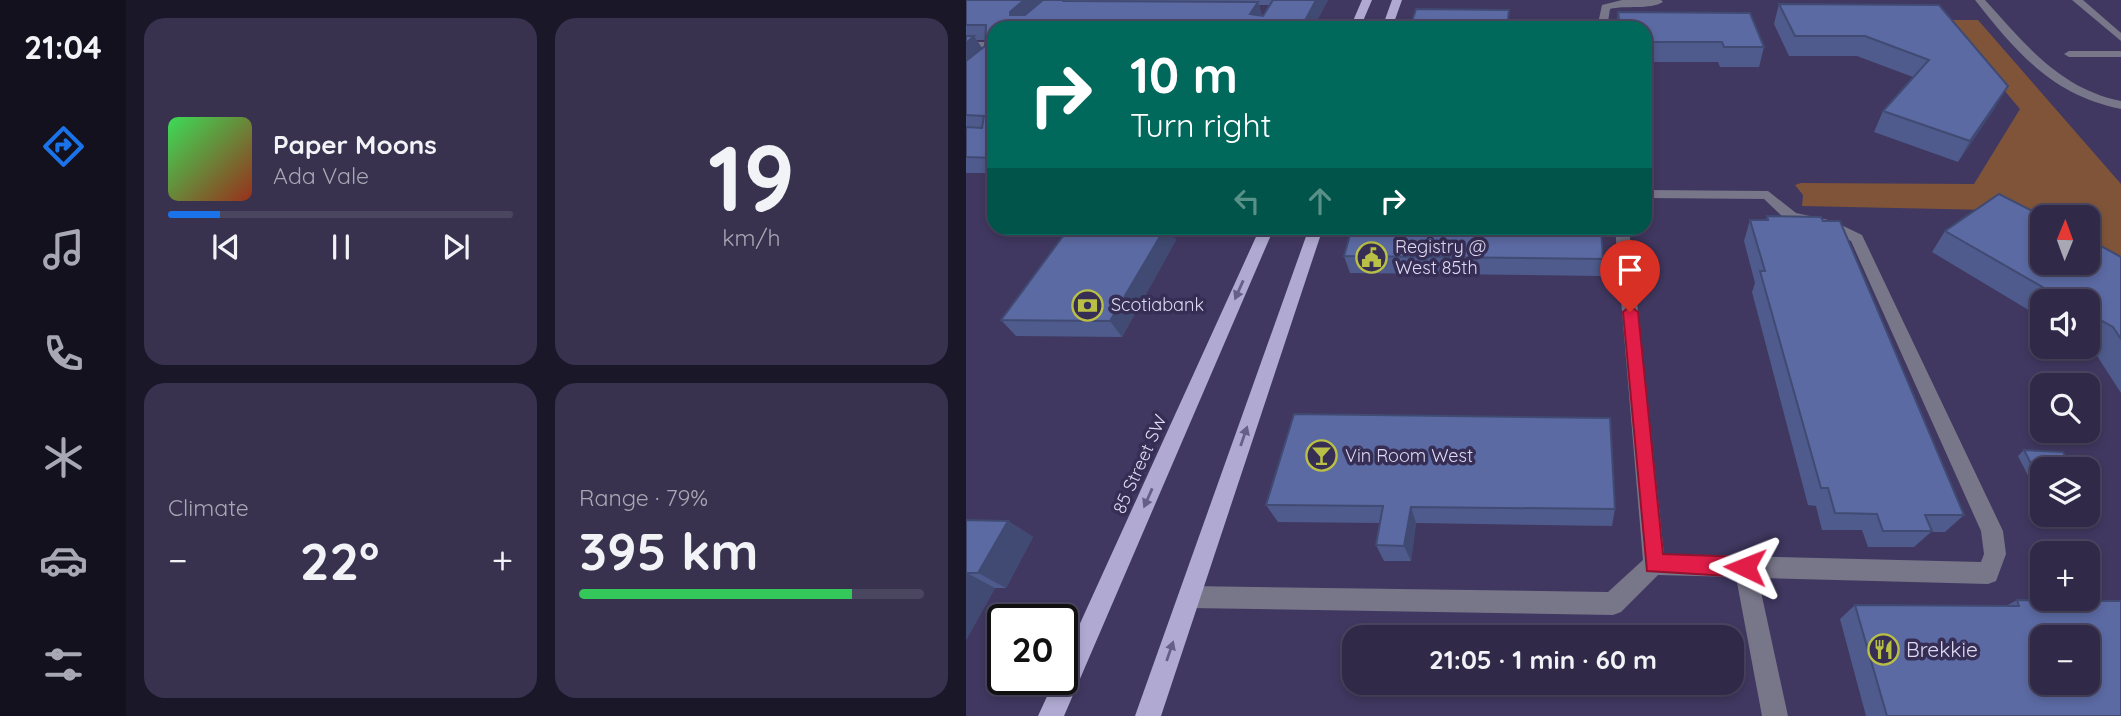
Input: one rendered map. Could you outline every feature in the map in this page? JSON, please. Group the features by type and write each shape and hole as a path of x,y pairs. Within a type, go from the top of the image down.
{"main road":[{"path":"1358,21 1367,0"},
{"path":"1390,21 1397,0"},
{"name":"85 Street SW","path":"1051,716 1264,235"},
{"path":"1148,716 1314,235"}],"street":[{"path":"1980,0 2055,82 2080,96 2121,105"},
{"path":"2077,0 2121,38"},
{"path":"1603,21 1605,7 1613,3 1658,2"},
{"path":"966,45 987,46"},
{"path":"2070,54 2121,54"},
{"path":"1189,597 1613,604 1654,564 1988,573 1995,554 1992,531 1857,238 1828,224 1791,217 1768,195 1652,194"},
{"path":"1623,235 1654,564"},
{"path":"1745,567 1775,716"}],"shaded area":[{"path":"1945,20 1978,20 2121,184 2121,281 2100,269 2100,205 2030,205 2030,215 1989,210 1802,206 1803,195 1795,185 1801,183 1974,184 2020,109"}],"building":[{"path":"966,0 1024,0 1010,15 1025,15 1043,0 1258,2 1250,14 1263,16 1273,0 1316,0 1305,21 987,21 987,158 966,157 966,127 982,128 984,116 966,115 966,61 985,46 986,25 966,25"},
{"path":"1779,4 1939,5 2008,86 1970,141 1883,111 1929,60 1865,36 1795,36"},
{"path":"1416,9 1509,10 1508,21 1412,21"},
{"path":"1618,12 1750,13 1764,47 1724,47 1722,42 1652,42 1652,21 1619,21"},
{"path":"1999,194 2030,210 2030,275 2100,275 2100,246 2121,257 2121,339 2113,327 2100,320 2100,289 2046,289 1945,231"},
{"path":"1767,216 1821,217 1823,221 1840,221 1964,515 1925,515 1932,531 1883,531 1877,514 1835,513 1828,488 1821,488 1760,271 1765,271 1750,220 1768,220"},
{"name":"Scotiabank","path":"1064,235 1161,235 1110,321 1001,320"},
{"path":"1350,235 1601,235 1603,259 1344,256"},
{"path":"1294,414 1610,418 1615,509 1411,507 1404,546 1376,545 1383,506 1266,505"},
{"path":"2024,450 2063,452 2066,457 2030,457 2030,462"},
{"path":"966,520 1008,521 978,573 966,574"},
{"path":"2017,600 2030,600 2030,611 2100,611 2100,601 2121,601 2121,716 1887,716 1855,605 2019,606"}],"place":[{"name":"Registry @ West 85th","path":"1372,257"},
{"name":"Scotiabank","path":"1088,305"},
{"name":"Vin Room West","path":"1322,456"},
{"name":"Brekkie","path":"1883,650"}],"route":[{"path":"1630,312 1654,564 1745,567"}]}
